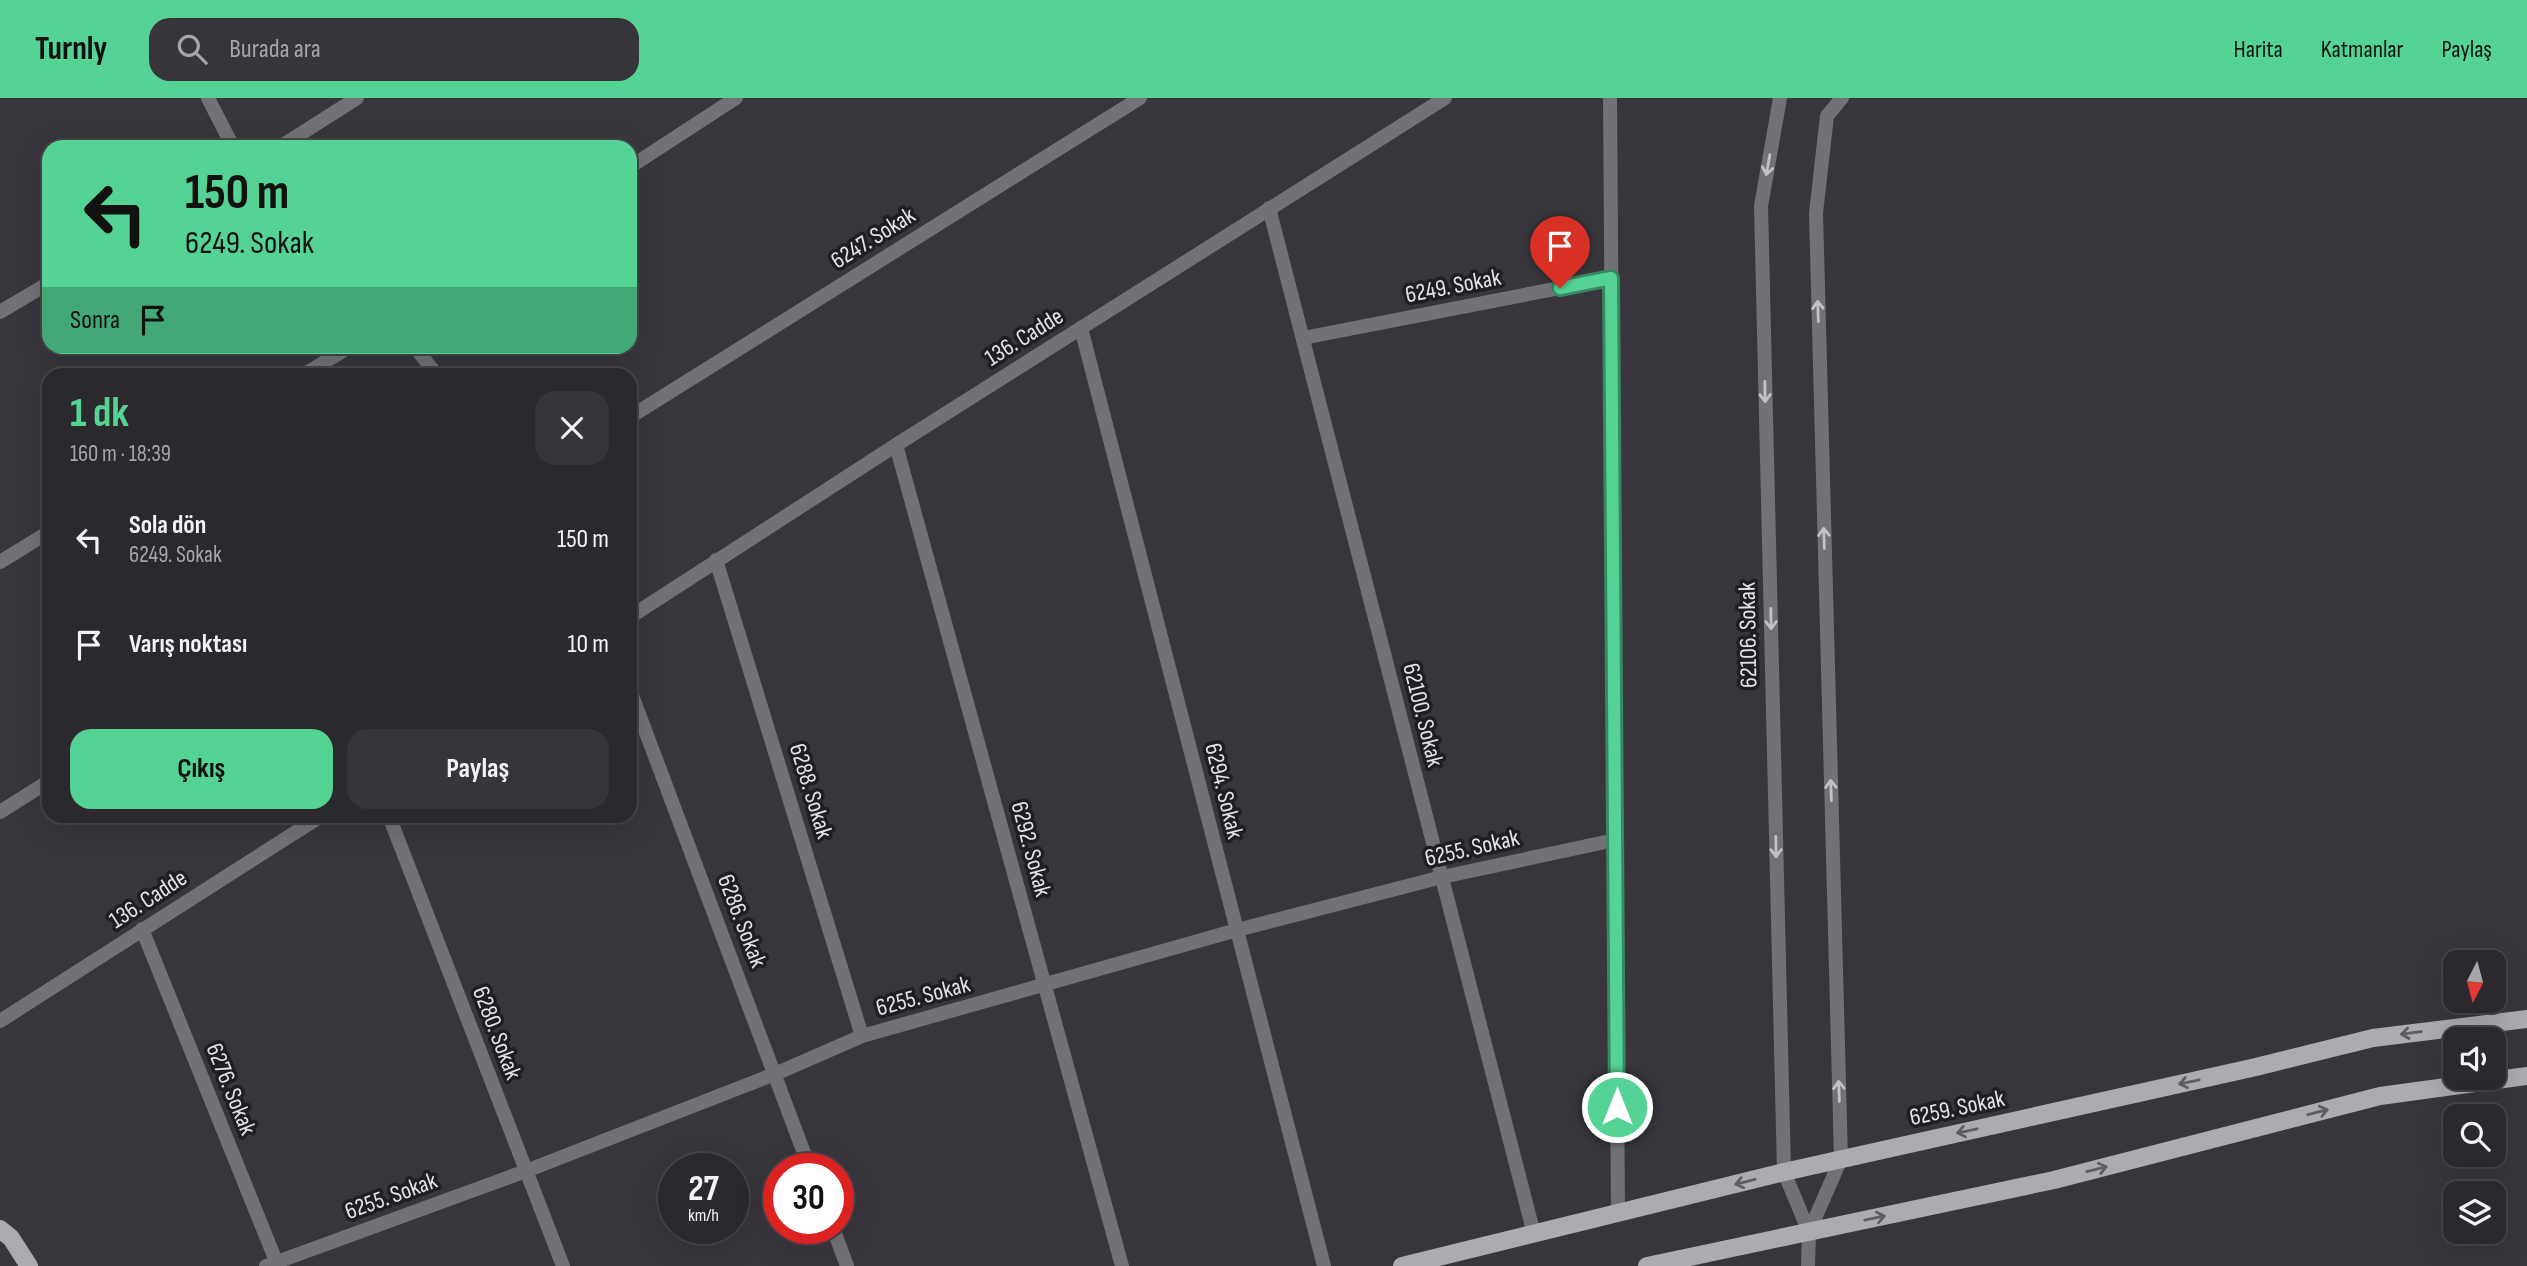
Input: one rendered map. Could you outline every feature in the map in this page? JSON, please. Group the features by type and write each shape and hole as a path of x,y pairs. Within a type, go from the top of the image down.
{"main road":[{"name":"6259. Sokak","path":"1402,1266 1784,1172 2256,1067 2373,1038 2527,1019"},
{"path":"1647,1266 2054,1180 2380,1096 2527,1076"},
{"path":"0,1229 11,1238 29,1266"}],"street":[{"path":"208,98 229,140"},
{"path":"291,140 357,98"},
{"path":"637,162 736,98"},
{"name":"6247. Sokak","path":"637,414 1140,98"},
{"name":"136. Cadde","path":"637,612 1445,98"},
{"path":"1610,98 1618,1214"},
{"name":"62106. Sokak","path":"1780,98 1761,206 1784,1172"},
{"path":"1808,1232 1841,1159 1816,213 1828,116 1842,98"},
{"name":"62100. Sokak","path":"1269,208 1534,1234"},
{"name":"6249. Sokak","path":"1303,338 1611,278"},
{"path":"0,312 42,287"},
{"name":"6294. Sokak","path":"1081,328 1324,1266"},
{"path":"315,368 338,354"},
{"path":"420,354 431,368"},
{"name":"6292. Sokak","path":"896,445 1122,1266"},
{"path":"0,562 42,536"},
{"name":"6288. Sokak","path":"716,560 862,1036"},
{"name":"6286. Sokak","path":"637,709 804,1153"},
{"path":"0,812 42,785"},
{"name":"136. Cadde","path":"0,1021 310,823"},
{"name":"6280. Sokak","path":"393,823 562,1266"},
{"name":"6255. Sokak","path":"273,1265 526,1171 775,1074 862,1036 1237,930 1442,877 1615,839"},
{"name":"6276. Sokak","path":"142,929 273,1265"},
{"path":"1784,1172 1808,1232 1808,1266"},
{"path":"839,1244 847,1266"}],"route":[{"path":"1560,288 1611,278 1617,1107"}]}
